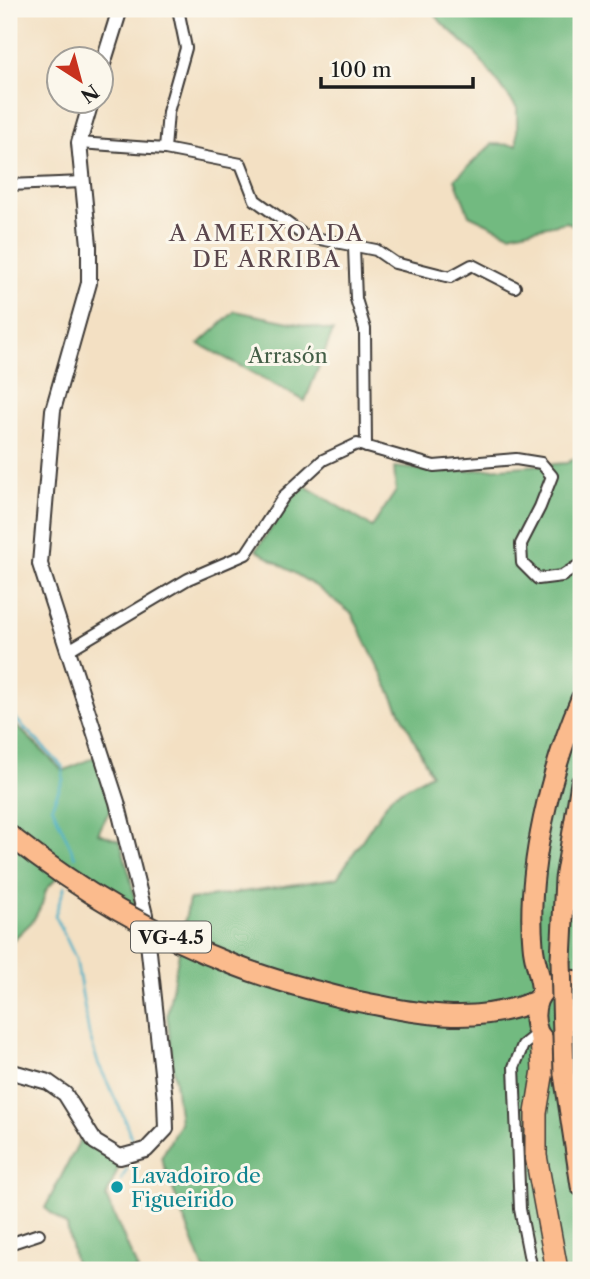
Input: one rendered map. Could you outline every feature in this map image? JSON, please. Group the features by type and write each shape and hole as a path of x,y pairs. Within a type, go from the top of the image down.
{"highway":[{"path":"557,1270 536,1156 536,1113 543,1070 534,1012 539,997 533,947 532,906 541,830 568,729 581,699"},
{"path":"581,783 565,879 561,960 564,1074 581,1186"},
{"name":"VG-4.5","path":"9,835 86,891 137,921 234,965 351,1000 441,1016 494,1014"},
{"path":"494,1014 539,997 558,981 581,982"},
{"path":"494,1014 516,1017 538,1032 550,1046 561,1051 573,1052 581,1049"}],"street":[{"path":"109,46 120,9"},
{"path":"165,149 168,112 186,48 178,9"},
{"path":"9,1071 48,1082 65,1094 95,1142 120,1157 146,1150 166,1129 145,915 117,802 40,564 53,410 89,283 89,245 79,143 86,116"},
{"path":"79,143 165,149 241,164 255,200 305,236 376,250 395,263 450,277 472,265 515,287"},
{"path":"9,185 83,182"},
{"path":"354,247 356,299 365,328 366,447"},
{"path":"67,651 188,579 246,554 284,496 323,460 356,444 434,466 516,459 541,463 552,476 521,544 523,563 538,579 562,576 581,564"},
{"path":"532,1270 520,1209 514,1067 523,1045 538,1032"},
{"path":"9,1244 39,1234"}],"green space":[{"path":"431,9 581,9 581,229 567,222 509,234 469,215 455,179 492,144 517,145 517,108 477,55 441,22"},
{"name":"Arrasón","path":"235,311 333,331 305,401 199,344"},
{"path":"581,454 581,1270 204,1270 161,1158 180,1123 167,1015 189,900 337,878 392,795 431,774 352,614 317,587 256,550 302,484 372,527 396,491 394,467 446,472 567,463"},
{"path":"9,718 63,771 97,756 112,806 98,833 120,841 138,916 63,871 46,890 33,921 9,944"},
{"path":"84,1132 121,1162 106,1197 138,1270 76,1270 67,1226 45,1208"}],"waterway":[{"path":"9,712 63,767 63,780 52,806 75,857"},
{"path":"65,886 55,915 76,959 89,1034 98,1063 132,1140"},
{"path":"121,1180 127,1169"}],"place":[{"name":"Lavadoiro de Figueirido","path":"117,1187"}],"district":[{"name":"A AMEIXOADA DE ARRIBA","path":"267,246"}]}
